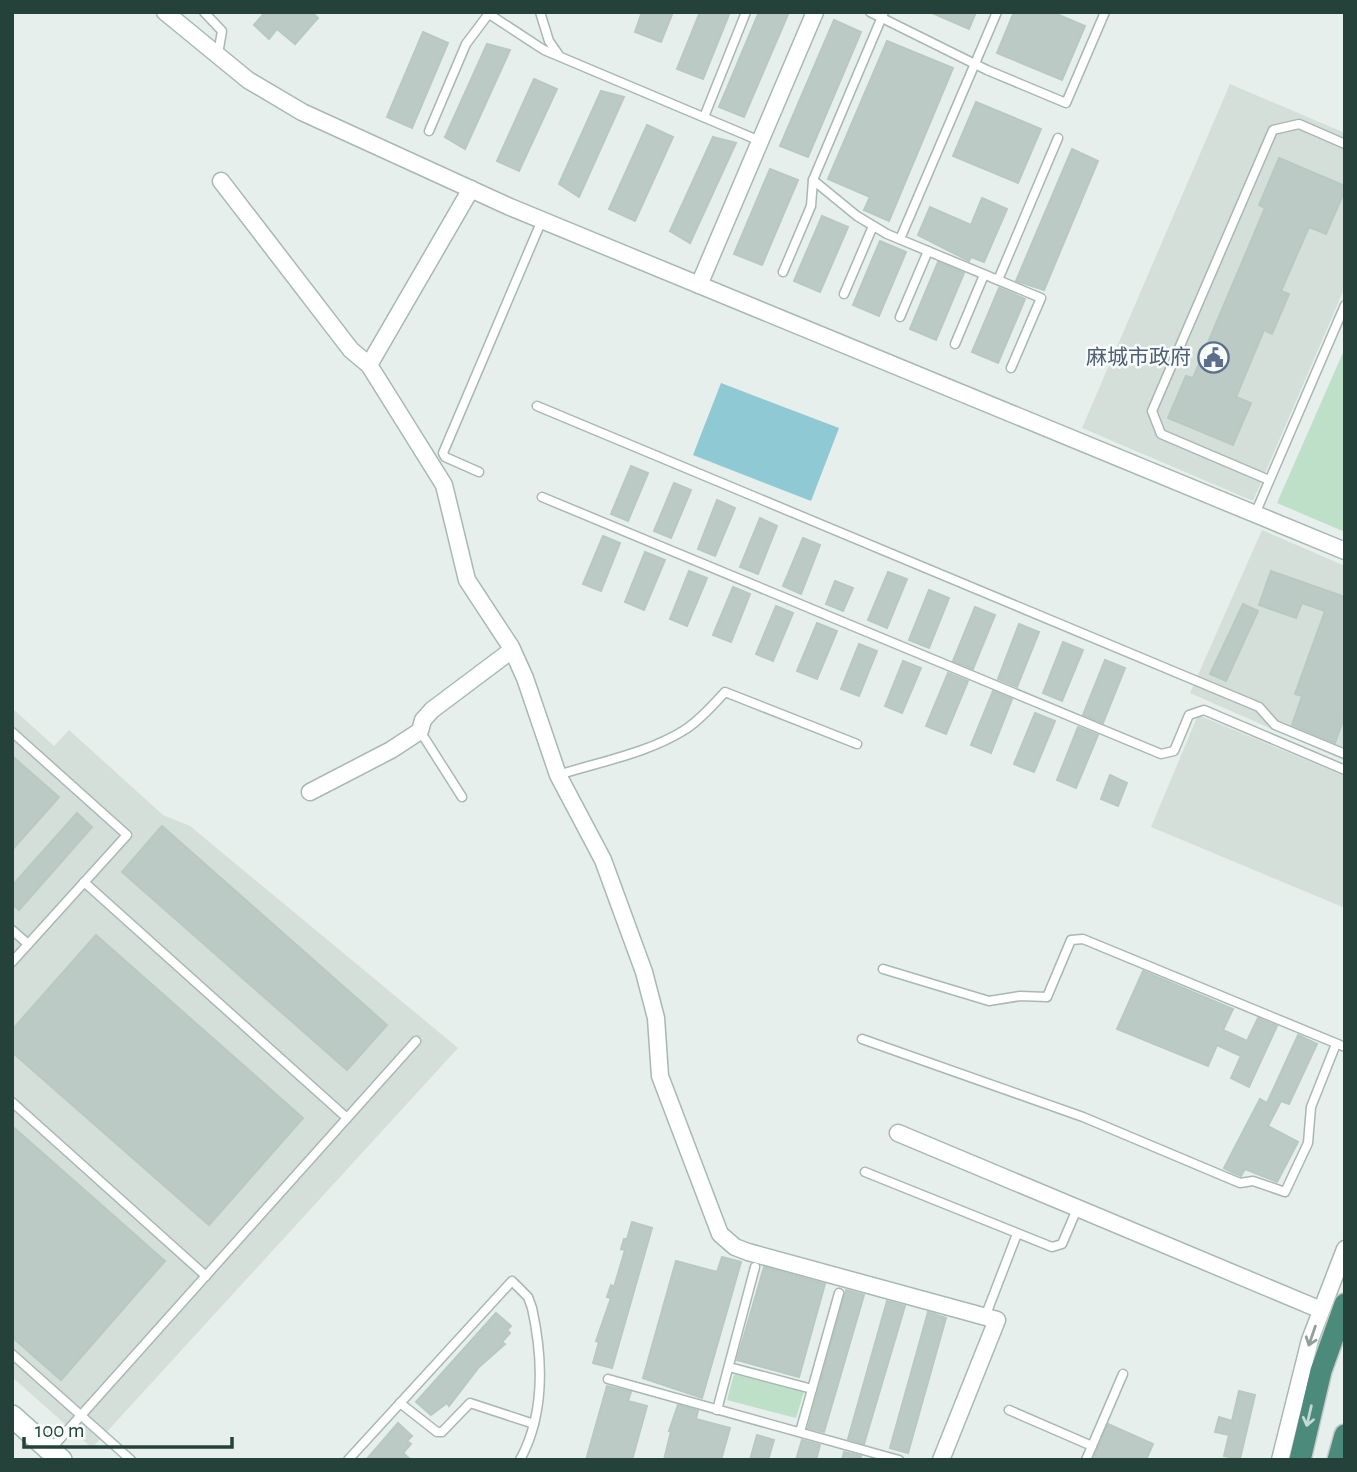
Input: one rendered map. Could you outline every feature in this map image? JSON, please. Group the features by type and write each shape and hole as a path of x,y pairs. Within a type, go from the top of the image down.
{"highway":[{"path":"1300,1460 1321,1371 1345,1304"},
{"path":"1338,1460 1345,1435"}],"main road":[{"path":"12,1416 56,1455"}],"street":[{"path":"699,285 815,12"},
{"path":"171,14 217,57 285,103 471,189 1345,551"},
{"path":"221,181 351,350 369,365 444,485 467,580 512,650 525,678 558,775 573,799 617,895 656,1018 660,1076 720,1234 748,1252 997,1320 942,1460"},
{"path":"369,365 471,189"},
{"path":"310,792 420,731 423,720 432,710 512,650"},
{"path":"898,1133 1321,1310"},
{"path":"1280,1460 1303,1364 1345,1249"}],"lane":[{"path":"540,12 550,41 559,56"},
{"path":"704,117 746,12"},
{"path":"870,12 883,15 975,64 1066,103 1105,12"},
{"path":"900,239 997,12"},
{"path":"208,13 222,31 217,57"},
{"path":"429,131 466,44 489,13 559,56 760,141"},
{"path":"783,272 811,206 813,180 883,15"},
{"path":"1269,480 1161,434 1152,411 1273,130 1299,124 1345,145"},
{"path":"998,280 1058,138"},
{"path":"813,180 873,226 1041,298 1012,368"},
{"path":"478,472 445,457 443,453 542,220"},
{"path":"844,294 873,226"},
{"path":"900,317 928,251"},
{"path":"955,344 984,275"},
{"path":"1255,514 1345,304"},
{"path":"537,406 1259,707 1275,725 1345,754"},
{"path":"541,497 1161,754 1174,751 1189,715 1204,710 1345,770"},
{"path":"558,775 643,748 685,730 706,713 725,692 857,744"},
{"path":"420,731 463,797"},
{"path":"12,732 127,835 12,962"},
{"path":"84,882 347,1118"},
{"path":"12,930 28,944"},
{"path":"862,1040 1083,1117 1240,1183 1253,1181 1285,1192 1308,1143 1311,1107 1340,1045 1083,939 1071,940 1047,997 1042,998 1020,996 989,1001 883,969"},
{"path":"56,1455 81,1415 416,1041"},
{"path":"12,1102 206,1276"},
{"path":"864,1172 1017,1234 1058,1247 1077,1209"},
{"path":"985,1317 1017,1234"},
{"path":"717,1410 755,1267"},
{"path":"348,1460 512,1281 528,1297 533,1314 540,1390 534,1424 520,1460"},
{"path":"800,1432 839,1293"},
{"path":"12,1354 131,1460"},
{"path":"729,1367 812,1389"},
{"path":"1086,1460 1123,1374"},
{"path":"608,1379 899,1460"},
{"path":"401,1403 437,1432 443,1432 470,1403 534,1424"},
{"path":"1009,1410 1092,1446"}],"shaded area":[{"name":"麻城市政府","path":"1230,84 1345,133 1345,287 1253,501 1082,428"},
{"path":"1262,530 1345,566 1345,761 1190,693"},
{"path":"12,708 54,746 69,730 163,815 190,826 458,1048 92,1448 12,1377"},
{"path":"1198,715 1345,776 1345,908 1151,827"}],"green space":[{"path":"1345,348 1345,532 1277,503"},
{"path":"734,1374 804,1392 796,1418 727,1400"}],"water":[{"path":"721,383 839,428 811,501 693,455"}],"building":[{"path":"265,12 312,12 318,18 295,44 277,29 269,39 254,25"},
{"path":"642,12 673,12 661,42 635,32"},
{"path":"700,12 730,12 703,79 677,69"},
{"path":"759,12 789,12 744,117 719,107"},
{"path":"930,12 976,12 969,29"},
{"path":"1014,12 1052,12 1085,26 1062,80 997,53"},
{"path":"834,20 861,32 808,157 780,146"},
{"path":"423,32 448,43 412,128 387,117"},
{"path":"887,41 953,68 889,221 864,210 870,197 828,179"},
{"path":"487,44 510,50 465,149 445,137"},
{"path":"534,79 557,89 519,171 497,161"},
{"path":"601,91 624,97 579,197 559,184"},
{"path":"976,102 1041,129 1018,183 953,156"},
{"path":"647,125 673,137 635,221 609,209"},
{"path":"713,137 736,143 690,243 670,231"},
{"path":"1072,149 1098,161 1044,290 1016,281"},
{"path":"1279,158 1345,186 1345,190 1326,234 1309,227 1281,291 1289,294 1272,334 1264,330 1236,397 1251,403 1233,445 1168,418 1186,376 1193,378 1265,208 1259,205"},
{"path":"770,169 798,180 762,265 734,254"},
{"path":"982,198 1007,209 984,262 971,257 969,261 918,235 930,207 971,225"},
{"path":"822,216 848,227 820,292 794,281"},
{"path":"880,241 906,252 879,316 853,305"},
{"path":"938,262 964,273 936,340 910,329"},
{"path":"999,288 1025,299 998,363 972,352"},
{"path":"631,466 648,473 628,521 611,514"},
{"path":"674,483 691,490 671,538 654,531"},
{"path":"717,500 735,508 715,556 698,549"},
{"path":"760,518 777,526 758,574 740,567"},
{"path":"603,536 620,543 601,591 583,584"},
{"path":"803,538 820,545 801,594 783,586"},
{"path":"645,552 665,560 644,610 625,602"},
{"path":"689,571 707,578 687,626 670,619"},
{"path":"1271,571 1345,597 1345,715 1335,743 1292,725 1302,696 1295,694 1325,611 1302,603 1296,618 1259,605"},
{"path":"888,572 907,579 887,628 868,620"},
{"path":"835,581 853,588 843,611 826,604"},
{"path":"733,587 750,594 731,642 713,635"},
{"path":"929,590 949,598 929,648 909,640"},
{"path":"1243,604 1258,611 1226,681 1210,674"},
{"path":"776,606 793,613 773,661 756,654"},
{"path":"975,607 995,615 973,669 953,661"},
{"path":"817,623 837,631 817,679 797,671"},
{"path":"1019,624 1039,632 1017,687 998,679"},
{"path":"1063,642 1083,650 1062,701 1043,693"},
{"path":"859,644 877,651 859,696 841,689"},
{"path":"1105,660 1125,668 1103,723 1083,715"},
{"path":"903,661 921,668 902,713 885,706"},
{"path":"948,673 968,681 946,734 926,726"},
{"path":"993,691 1012,699 991,753 971,745"},
{"path":"1035,713 1055,721 1034,772 1014,764"},
{"path":"1078,727 1098,735 1076,788 1057,780"},
{"path":"12,756 59,797 12,850"},
{"path":"1110,775 1127,783 1118,806 1101,799"},
{"path":"77,813 92,827 19,910 12,904 12,886"},
{"path":"162,826 387,1025 347,1070 122,872"},
{"path":"96,935 303,1118 209,1225 12,1052 12,1030"},
{"path":"1143,971 1233,1009 1223,1030 1247,1041 1258,1018 1277,1026 1249,1087 1231,1078 1241,1056 1217,1045 1208,1066 1117,1029"},
{"path":"1298,1035 1317,1044 1289,1104 1281,1101 1268,1126 1298,1142 1277,1182 1245,1169 1241,1176 1224,1168 1260,1099 1267,1103"},
{"path":"12,1126 165,1261 61,1380 12,1337"},
{"path":"632,1222 652,1228 612,1368 593,1363 599,1342 596,1341 611,1298 607,1297 611,1285 614,1287 625,1250 621,1249 624,1239 627,1239"},
{"path":"722,1257 741,1262 702,1398 643,1378 676,1261 717,1272"},
{"path":"764,1267 825,1284 799,1377 737,1360"},
{"path":"846,1290 864,1295 824,1432 808,1428"},
{"path":"887,1301 905,1306 864,1444 848,1439"},
{"path":"928,1312 946,1318 908,1453 890,1448"},
{"path":"496,1313 511,1326 507,1330 510,1333 502,1342 505,1344 479,1367 449,1406 447,1403 431,1415 416,1402"},
{"path":"607,1386 631,1392 628,1401 647,1406 632,1460 586,1460"},
{"path":"1239,1391 1255,1395 1240,1459 1224,1456 1229,1435 1215,1432 1219,1417 1232,1421"},
{"path":"678,1405 698,1411 696,1419 730,1428 721,1460 664,1460 669,1431"},
{"path":"398,1423 412,1436 407,1441 411,1444 403,1453 411,1460 366,1460"},
{"path":"1108,1424 1153,1444 1146,1460 1093,1460"},
{"path":"757,1435 774,1440 768,1460 750,1460"},
{"path":"802,1440 820,1445 816,1460 796,1460"},
{"path":"844,1452 861,1456 860,1460 842,1460"}],"place":[{"name":"麻城市政府","path":"1214,357"}]}
